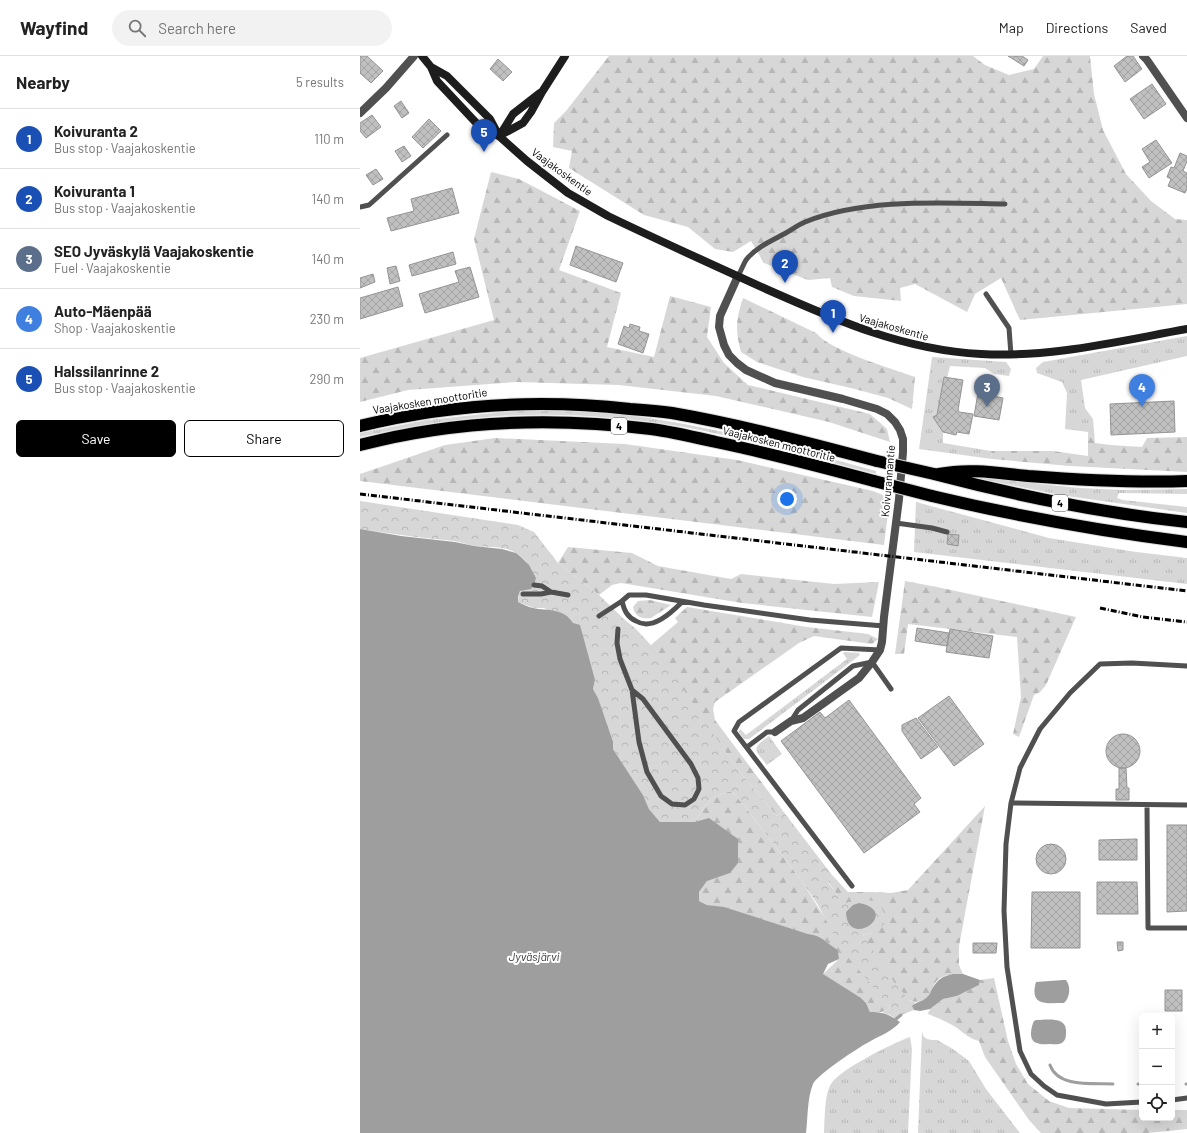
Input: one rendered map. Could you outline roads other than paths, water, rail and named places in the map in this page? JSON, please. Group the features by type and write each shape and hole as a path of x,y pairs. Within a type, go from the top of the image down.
{"highway":[{"name":"Vaajakosken moottoritie","path":"360,426 387,419 462,407 522,403 579,404 670,413 769,433 1012,494 1138,517 1187,522"},
{"name":"Vaajakosken moottoritie","path":"360,445 392,437 465,425 513,422 558,422 652,430 688,436 777,456 932,496 1003,512 1057,523 1136,536 1187,542"},
{"path":"934,474 956,471 982,471 1027,476 1100,480 1187,481"}],"main road":[{"name":"Vaajakoskentie","path":"422,56 431,66 447,76 490,119 499,136"},
{"path":"499,136 523,123 532,112 542,92 565,56"},
{"name":"Vaajakoskentie","path":"431,66 437,81 481,128 499,136 551,180 587,205 738,276 836,320 874,334 954,352 1011,355 1091,346 1187,329"},
{"path":"499,136 513,114 542,92"}],"street":[{"path":"360,113 386,88 414,56"},
{"path":"1143,56 1187,118"},
{"name":"Koivurannantie","path":"738,276 720,316 719,327 724,345 729,355 737,363 746,370 775,383 843,399 877,409 887,414 895,422 900,430 903,440 900,499 880,650 859,678 803,718 791,720 775,732"}],"lane":[{"path":"360,207 369,205 447,135"},
{"path":"738,276 751,255 766,244 805,222 829,214 878,205 948,203 1005,204"},
{"path":"986,294 1009,328 1011,355"},
{"path":"896,523 932,528 947,532"},
{"path":"534,585 542,586 551,592"},
{"path":"523,594 541,594 551,592 568,595"},
{"path":"599,616 629,595 646,595 682,602 810,620 884,626"},
{"path":"622,601 623,609 632,619 639,624 649,625 674,611 682,602"},
{"path":"618,629 617,643 620,659 632,690 639,742 647,772 661,796 672,804 685,805 694,799 699,789 698,778 691,764 648,705 632,690"},
{"path":"852,886 734,731 739,722 841,648 880,650"},
{"path":"791,720 798,710 853,666 872,662 891,688"},
{"path":"1139,1102 1106,1104 1057,1095 1031,1074 1020,1051 1007,967 1004,911 1006,844 1011,803 1020,768 1040,729 1070,693 1100,664 1132,663 1187,666"},
{"path":"747,747 767,732 775,732"},
{"path":"1011,803 1147,806 1187,805"},
{"path":"1147,806 1148,928 1187,928"},
{"path":"1175,1100 1187,1098"}],"water":[{"name":"Jyväsjärvi","path":"360,529 401,536 502,549 516,553 521,557 529,565 536,578 531,589 520,591 518,602 533,608 560,612 569,618 573,623 580,625 595,680 593,689 598,698 613,742 613,749 643,795 649,809 660,822 695,822 709,818 738,839 738,863 730,873 707,881 699,892 699,901 707,905 724,907 817,936 838,950 839,959 828,964 823,974 861,998 866,1003 870,1012 886,1014 900,1022 890,1031 848,1055 816,1080 813,1084 810,1096 806,1133 360,1133"},
{"path":"859,903 871,908 876,914 874,920 869,926 862,929 855,928 849,923 846,912 853,905"},
{"path":"963,974 980,980 979,985 957,996 943,999 930,1009 920,1011 914,1010 912,1006 926,998 938,981 945,976"},
{"path":"1066,980 1068,983 1069,995 1064,1003 1046,1003 1037,1000 1034,990 1036,982"},
{"path":"1056,1020 1063,1023 1066,1032 1064,1041 1058,1044 1039,1044 1034,1042 1031,1037 1031,1030 1034,1021"}],"waterway":[{"path":"896,1019 901,1015"},
{"path":"1050,1065 1060,1078 1068,1081 1086,1084 1113,1084"}],"railway":[{"path":"360,494 1187,591"},
{"path":"1100,608 1143,617 1187,622"}],"place":[{"name":"Halssilanrinne 2","path":"484,152"},
{"name":"Koivuranta 1","path":"785,283"},
{"name":"Koivuranta 2","path":"833,333"},
{"name":"SEO Jyväskylä Vaajakoskentie","path":"987,407"},
{"name":"Auto-Mäenpää","path":"1142,407"}]}
